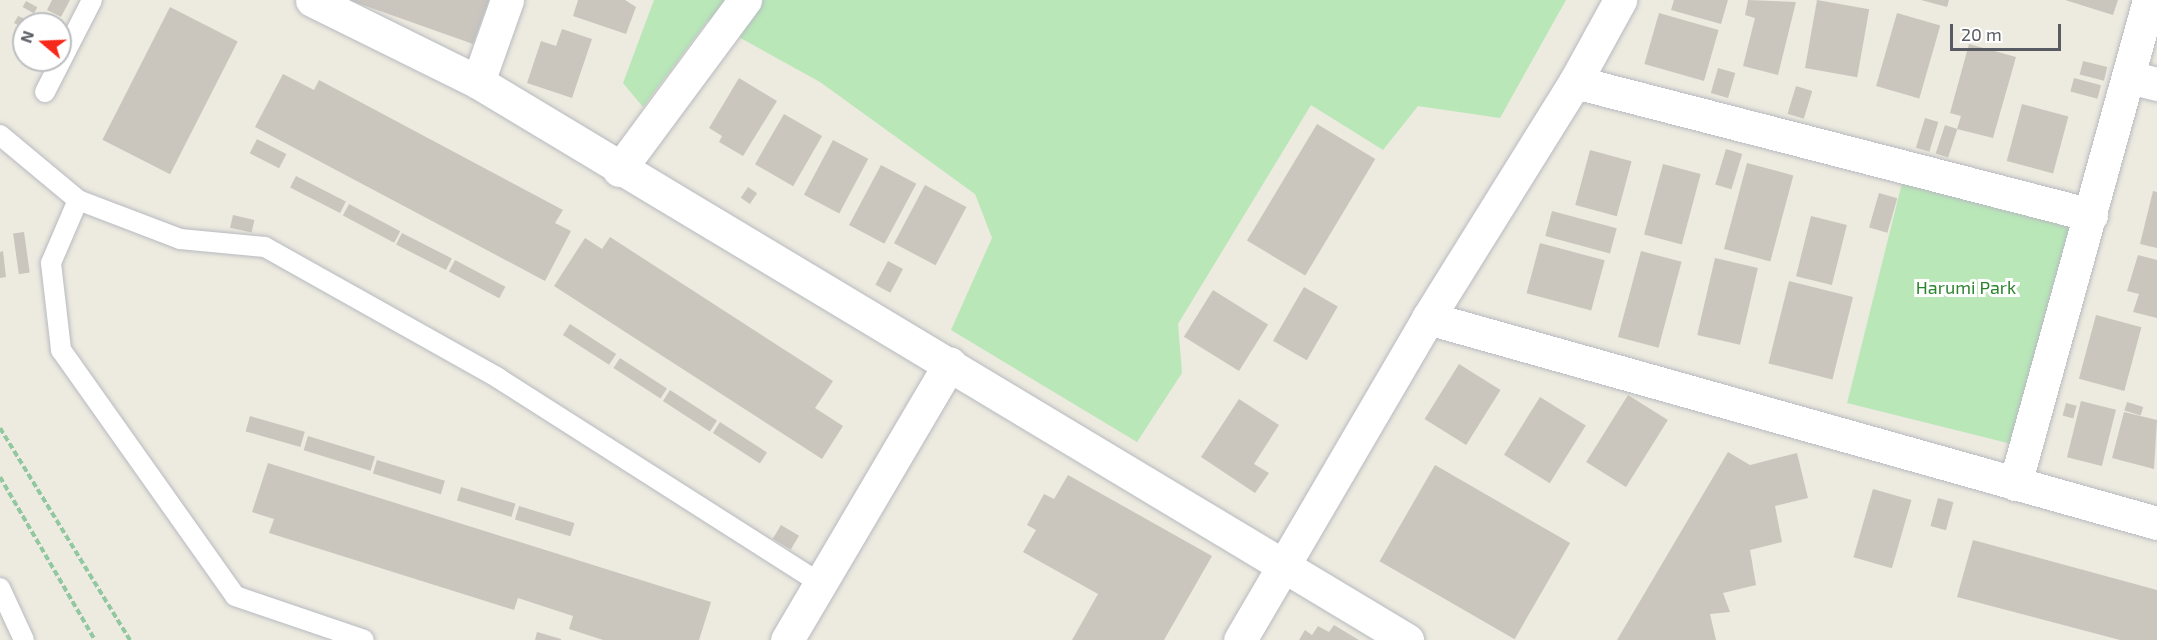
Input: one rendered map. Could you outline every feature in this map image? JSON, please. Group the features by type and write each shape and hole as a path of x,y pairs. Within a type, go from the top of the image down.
{"street":[{"path":"312,0 478,82 619,170 950,363 1284,568 1407,640"},
{"path":"478,82 507,0"},
{"path":"619,170 745,0"},
{"path":"1240,640 1428,318 1575,82 1620,0"},
{"path":"2015,484 2091,215 2143,80 2149,0"},
{"path":"1575,82 2091,215"},
{"path":"1428,318 2157,523"},
{"path":"788,640 950,363"}],"lane":[{"path":"45,92 92,0"},
{"path":"0,135 78,200 180,239 265,247 498,378 820,583"},
{"path":"78,200 51,263 61,350 235,596 363,640"},
{"path":"0,588 24,640"}],"path":[{"path":"0,428 130,640"},
{"path":"0,477 95,640"}],"green space":[{"path":"654,0 1566,0 1500,118 1418,106 1383,150 1311,105 1178,324 1182,373 1137,442 951,330 992,238 975,194 820,82 708,20 643,107 623,83"},
{"name":"Harumi Park","path":"1904,175 2081,219 2024,447 1847,403"}],"building":[{"path":"52,0 70,0 64,12 47,10"},
{"path":"349,0 489,0 473,44"},
{"path":"578,0 625,0 636,7 626,34 573,16"},
{"path":"1674,0 1728,0 1721,24 1671,10"},
{"path":"1748,0 1796,2 1778,75 1743,66 1755,18 1745,15"},
{"path":"1817,0 1869,9 1857,77 1805,68"},
{"path":"1921,0 1949,0 1947,7"},
{"path":"2065,0 2118,0 2113,15"},
{"path":"26,1 37,7 35,12 23,7"},
{"path":"170,7 238,42 170,174 102,140"},
{"path":"1659,13 1719,30 1704,81 1644,64"},
{"path":"1897,13 1940,25 1919,98 1876,86"},
{"path":"562,29 592,39 572,98 527,83 541,41 556,46"},
{"path":"1969,44 2016,57 1993,138 1957,129 1961,116 1950,113"},
{"path":"2083,61 2107,67 2104,81 2080,75"},
{"path":"1718,68 1735,73 1728,98 1711,93"},
{"path":"283,74 314,90 319,80 563,210 555,223 571,231 545,281 255,127"},
{"path":"739,78 777,101 743,156 719,142 722,136 709,128"},
{"path":"2074,78 2101,85 2097,99 2070,92"},
{"path":"1796,86 1812,91 1804,119 1788,114"},
{"path":"2022,104 2068,116 2053,173 2007,161"},
{"path":"784,114 822,136 793,186 755,164"},
{"path":"1925,118 1938,122 1929,152 1916,148"},
{"path":"1317,124 1375,159 1305,276 1247,241"},
{"path":"1945,125 1957,129 1948,158 1936,154"},
{"path":"257,139 286,154 279,168 250,153"},
{"path":"833,140 868,159 839,214 804,195"},
{"path":"1726,149 1742,154 1731,189 1715,184"},
{"path":"1590,150 1632,161 1617,216 1575,205"},
{"path":"1747,163 1793,175 1770,261 1724,249"},
{"path":"1663,164 1701,174 1682,245 1644,235"},
{"path":"881,165 916,184 884,244 849,225"},
{"path":"296,176 346,201 340,213 290,188"},
{"path":"925,185 966,207 936,265 894,243"},
{"path":"748,187 757,193 750,204 741,198"},
{"path":"2153,191 2157,192 2157,248 2140,244"},
{"path":"1879,193 1897,198 1887,233 1869,228"},
{"path":"349,204 400,231 394,243 343,215"},
{"path":"1552,211 1617,228 1610,253 1545,236"},
{"path":"233,215 254,220 252,233 230,228"},
{"path":"1811,216 1847,225 1832,285 1796,276"},
{"path":"24,232 30,273 19,274 13,234"},
{"path":"402,233 452,258 446,270 396,245"},
{"path":"610,237 833,381 815,408 843,426 822,459 554,286 585,238 602,249"},
{"path":"1540,243 1605,260 1591,311 1527,293"},
{"path":"3,251 6,277 0,278 0,252"},
{"path":"1641,251 1682,262 1659,348 1618,337"},
{"path":"2138,255 2157,260 2157,318 2133,312 2139,294 2127,291"},
{"path":"1715,258 1758,268 1740,345 1697,335"},
{"path":"455,260 505,287 499,298 449,271"},
{"path":"888,261 903,269 890,293 875,285"},
{"path":"1789,281 1853,297 1832,379 1768,363"},
{"path":"1304,287 1338,306 1307,360 1273,341"},
{"path":"1213,290 1268,324 1239,371 1184,337"},
{"path":"2096,315 2141,327 2124,391 2079,379"},
{"path":"570,324 616,354 609,365 563,335"},
{"path":"620,358 667,388 660,399 613,368"},
{"path":"1459,364 1501,390 1466,445 1425,419"},
{"path":"670,390 717,420 710,431 663,401"},
{"path":"1628,395 1668,420 1626,487 1586,462"},
{"path":"1540,397 1586,426 1550,483 1504,455"},
{"path":"1239,399 1279,425 1254,464 1269,473 1255,493 1201,457"},
{"path":"2081,401 2116,410 2102,466 2067,457"},
{"path":"2127,402 2143,407 2141,416 2124,411"},
{"path":"2066,403 2077,406 2073,418 2063,416"},
{"path":"2124,412 2157,420 2154,469 2112,458"},
{"path":"250,416 305,432 300,447 246,431"},
{"path":"720,422 767,452 760,463 713,433"},
{"path":"308,436 375,456 371,471 304,450"},
{"path":"1728,452 1750,465 1797,453 1808,498 1775,506 1782,542 1750,550 1756,585 1723,593 1730,612 1710,614 1716,640 1617,640"},
{"path":"377,460 445,481 441,494 373,473"},
{"path":"268,463 711,602 699,640 603,640 569,629 573,616 518,598 514,610 269,533 274,519 252,512"},
{"path":"1435,465 1570,543 1515,639 1380,561"},
{"path":"1068,475 1212,556 1164,640 1072,640 1098,594 1023,552 1036,530 1027,525 1044,494 1054,499"},
{"path":"461,487 516,504 511,517 457,500"},
{"path":"1873,489 1911,500 1892,568 1853,557"},
{"path":"1938,498 1953,502 1946,530 1930,526"},
{"path":"519,506 574,523 570,536 515,519"},
{"path":"781,525 799,536 791,550 773,539"},
{"path":"1973,540 2157,590 2157,640 2120,640 1957,597"},
{"path":"1334,625 1359,640 1299,640 1305,630 1312,635 1318,626 1329,632"},
{"path":"537,632 561,639 561,640 535,640"}]}
